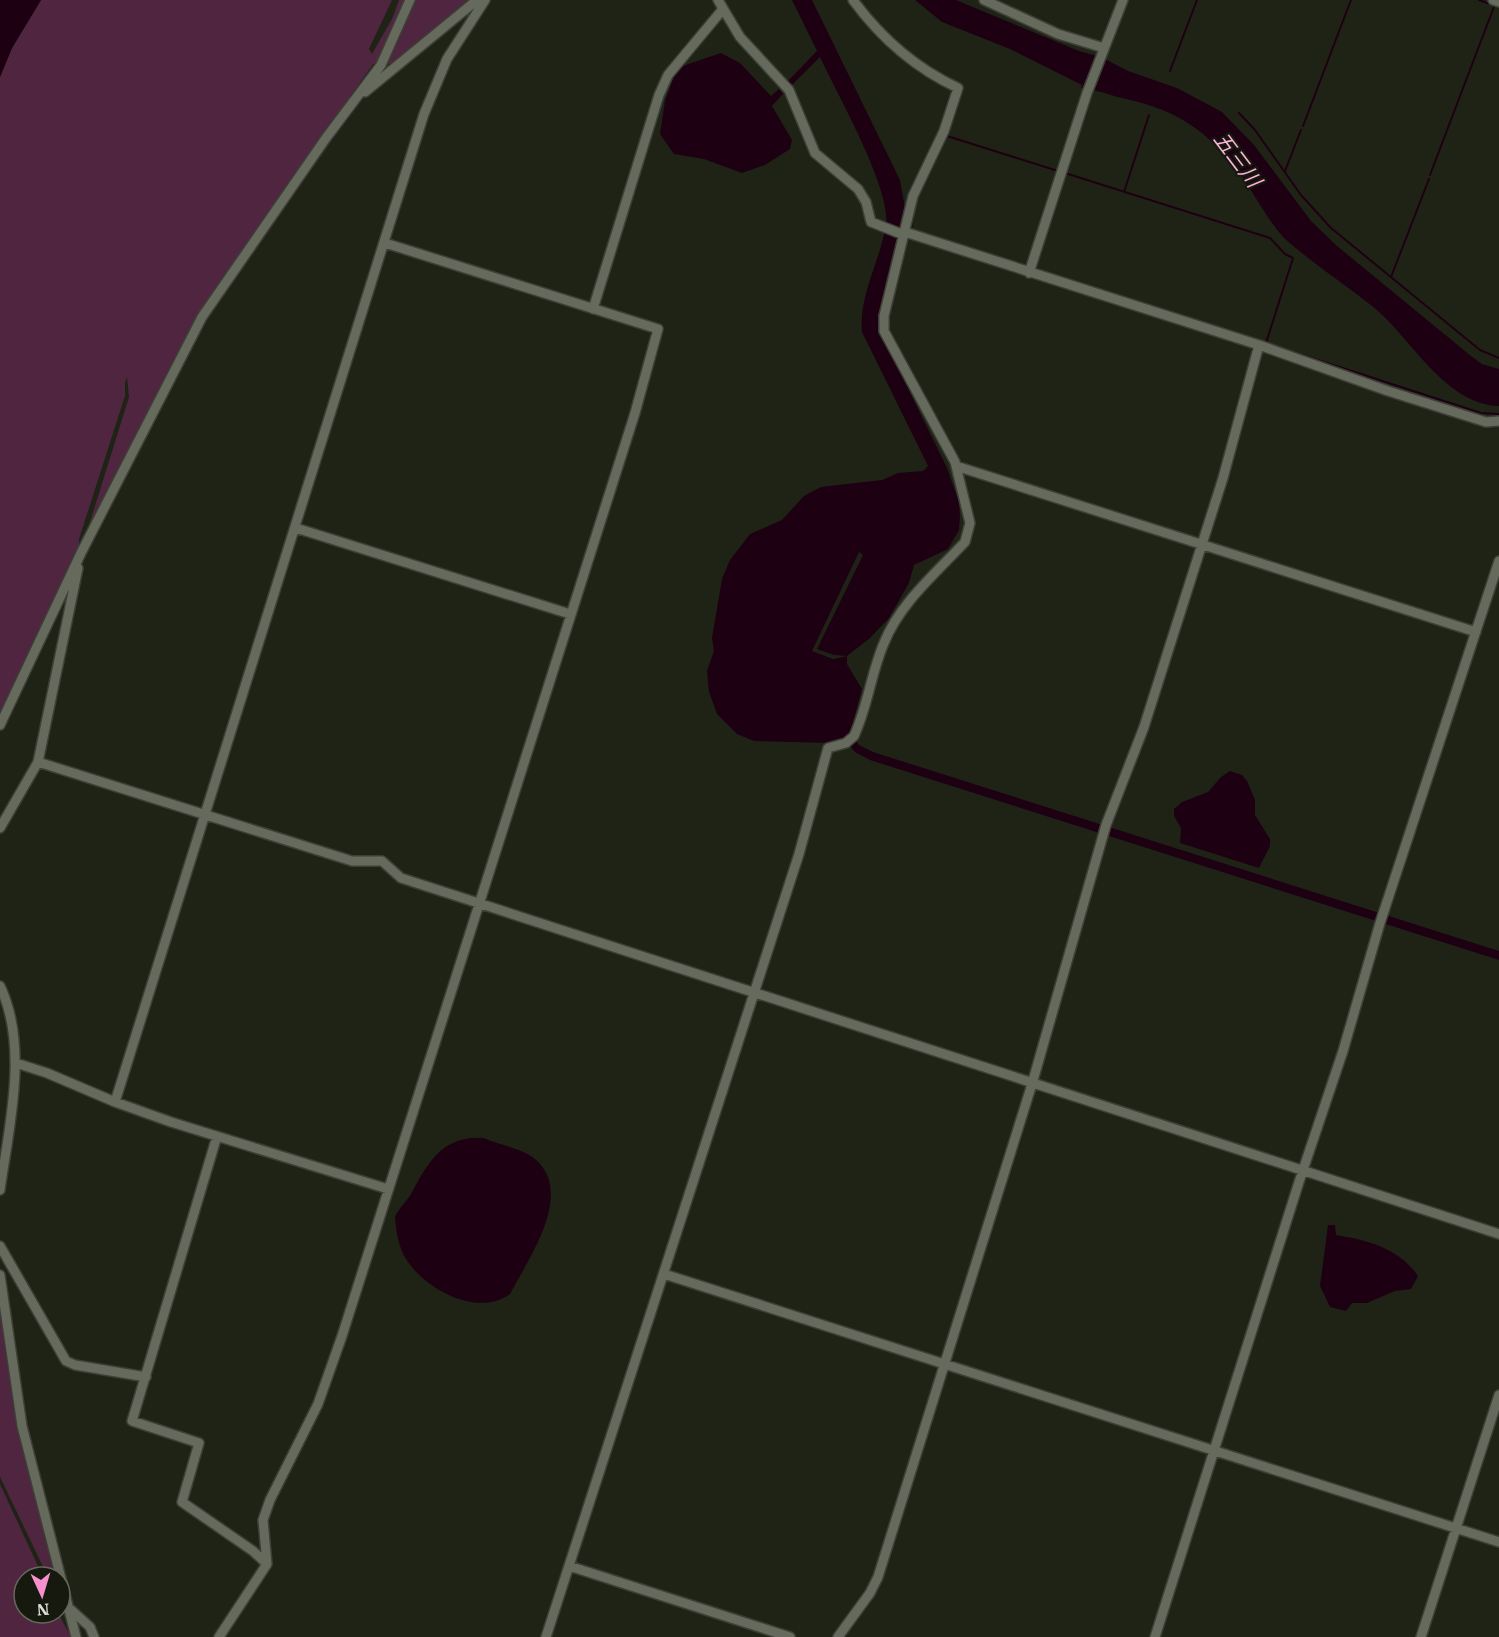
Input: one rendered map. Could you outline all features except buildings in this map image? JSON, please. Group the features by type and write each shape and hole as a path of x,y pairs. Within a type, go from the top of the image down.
{"street":[{"path":"0,725 81,554 202,317 381,65 410,0"},
{"path":"354,101 477,0"},
{"path":"115,1102 386,243 424,114 447,59 485,0"},
{"path":"546,1637 799,854 828,748 846,743 854,736 883,644 894,621 965,542 970,531 956,466 936,423 884,331 884,316 913,196 944,131 958,88 927,72 886,40 853,0"},
{"path":"984,0 1058,34 1104,48"},
{"path":"1029,273 1087,93 1123,0"},
{"path":"1493,0 1499,2"},
{"path":"593,309 659,95 668,75 721,4 740,37 789,90 816,153 858,189 866,202 871,222 1259,345 1485,422 1499,421"},
{"path":"219,1637 267,1564 263,1520 270,1500 318,1404 635,413 658,329 386,243"},
{"path":"838,1637 870,1593 878,1577 1032,1084 1106,825 1144,727 1202,544 1259,345"},
{"path":"956,466 1476,632"},
{"path":"296,528 570,614"},
{"path":"0,828 38,762 81,554"},
{"path":"1155,1637 1343,1051 1381,918 1499,561"},
{"path":"38,762 352,861 382,861 401,878 1499,1234"},
{"path":"0,986 8,1010 16,1064 0,1190"},
{"path":"16,1064 47,1073 115,1102 388,1189"},
{"path":"217,1136 132,1421 200,1443 182,1502 253,1551 267,1564"},
{"path":"0,1246 66,1361 75,1365 146,1377"},
{"path":"664,1274 1499,1542"},
{"path":"0,1275 22,1426 58,1565"},
{"path":"1421,1637 1499,1395"},
{"path":"569,1566 790,1637"},
{"path":"72,1611 90,1627 94,1637"},
{"path":"72,1620 76,1637"}],"shaded area":[{"path":"41,0 392,0 369,49 372,54 392,19 399,0 407,0 377,64 373,64 198,315 85,538 129,397 127,377 125,396 79,539 79,550 0,715 0,77 12,48"},
{"path":"413,0 471,0 390,65 387,62 400,37"},
{"path":"0,1305 23,1451 53,1565 42,1565 0,1477"},
{"path":"0,1484 37,1565 12,1565 12,1625 64,1625 71,1637 0,1637"}],"water":[{"path":"0,0 41,0 12,48 0,77"},
{"path":"792,0 812,0 900,180 905,208 903,225 878,327 947,468 959,502 959,530 948,549 914,565 909,583 889,618 870,638 847,656 847,664 862,689 850,733 859,745 873,752 1499,951 1499,960 870,760 855,752 844,739 829,743 754,741 737,734 717,714 709,692 707,671 714,651 712,638 722,579 730,560 750,534 782,520 804,496 821,487 882,480 898,473 923,471 928,466 862,332 863,305 886,224 880,188 872,165 820,57 793,84 788,86 786,83 817,51"},
{"name":"五三川","path":"915,0 956,0 1079,51 1101,57 1128,71 1177,88 1222,112 1254,145 1311,221 1337,246 1471,356 1482,364 1499,369 1499,406 1479,402 1461,394 1445,382 1372,306 1284,238 1227,158 1190,124 1144,104 1081,88 1082,85 1010,49 942,22"},
{"path":"721,53 740,63 771,96 779,89 783,94 772,106 792,140 790,149 765,165 742,173 704,159 674,154 660,134 665,101 677,68"},
{"path":"1230,771 1242,775 1247,781 1255,800 1255,815 1270,839 1270,846 1259,868 1180,843 1181,828 1174,816 1174,809 1182,802 1208,792 1221,777"},
{"path":"484,1138 524,1152 535,1159 546,1173 551,1189 550,1207 545,1226 510,1294 484,1303 469,1302 441,1291 417,1273 402,1252 395,1217 438,1153 457,1141"},
{"path":"1328,1225 1335,1225 1336,1235 1371,1243 1402,1258 1418,1276 1411,1289 1395,1291 1367,1303 1352,1303 1346,1311 1330,1307 1320,1286"}],"pier":[{"path":"859,552 863,555 817,649 834,655 847,656 833,659 812,651"}],"waterway":[{"path":"1170,71 1197,0"},
{"path":"1303,126 1351,0"},
{"path":"1479,0 1499,7"},
{"path":"1430,175 1495,4"},
{"path":"1239,113 1255,130 1301,195 1331,228 1480,350 1499,358"},
{"path":"1124,192 1149,115"},
{"path":"1285,171 1301,130"},
{"path":"927,177 947,136 1058,171"},
{"path":"1065,173 1270,238 1285,254 1293,258 1266,343"},
{"path":"1391,277 1429,179"},
{"path":"911,230 913,216"},
{"path":"1287,350 1481,413 1499,414"}]}
